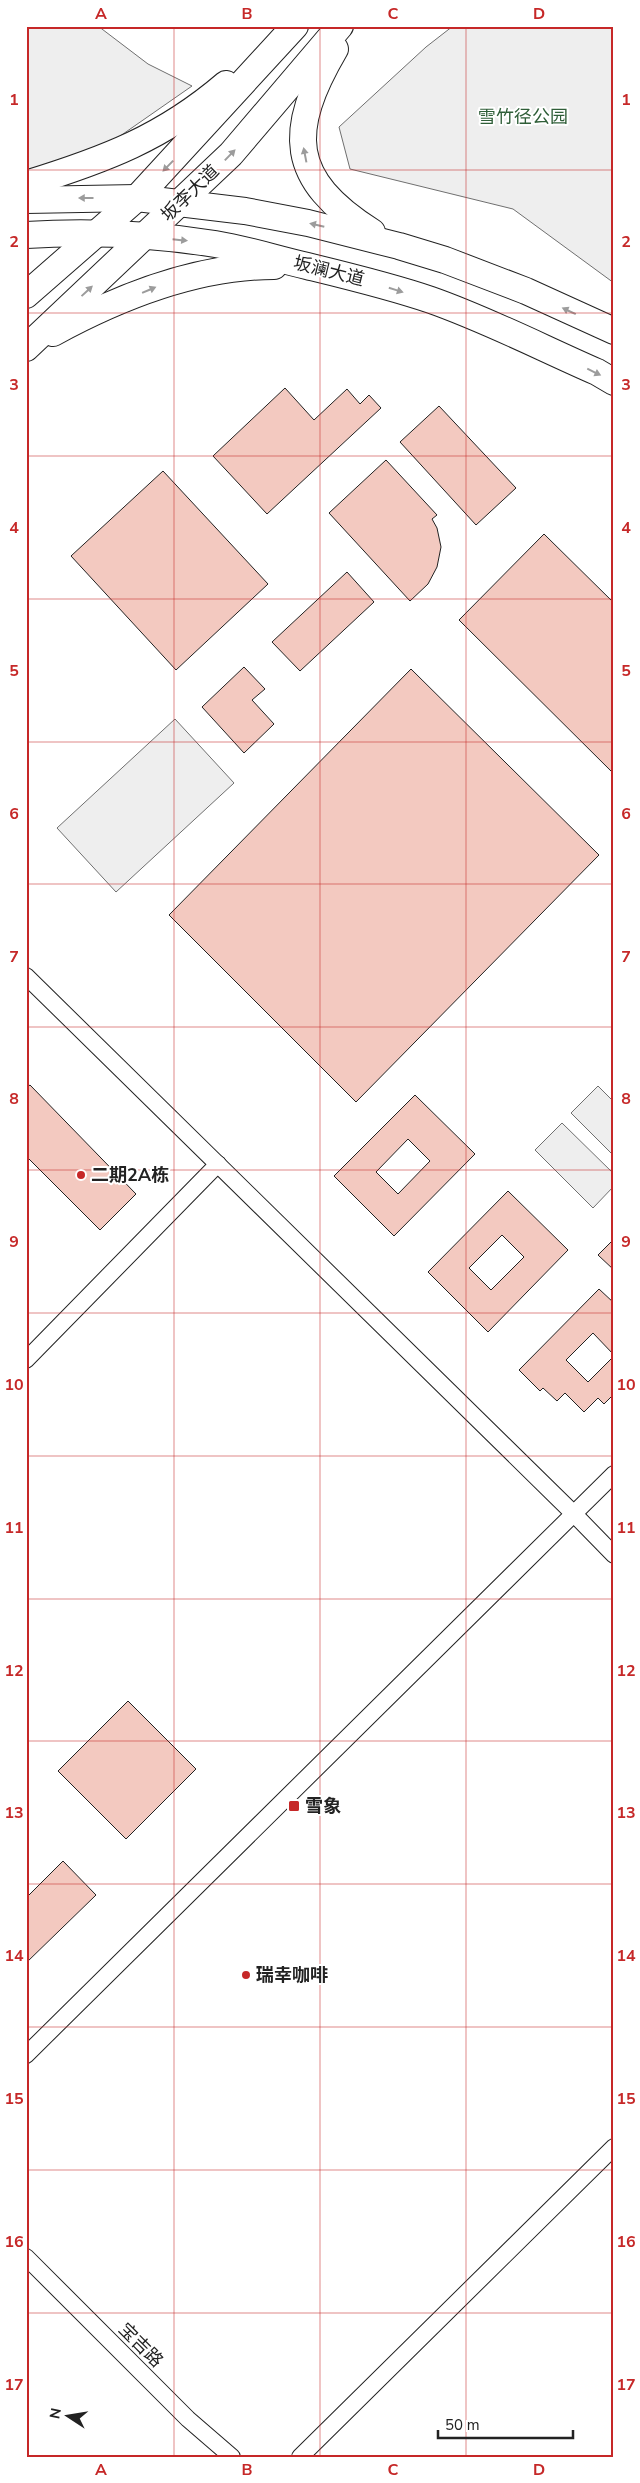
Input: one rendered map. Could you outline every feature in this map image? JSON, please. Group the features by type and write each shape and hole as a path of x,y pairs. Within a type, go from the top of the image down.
{"main road":[{"path":"26,184 92,164 153,136 210,97 294,26"},
{"name":"坂李大道","path":"26,296 137,198 294,26"},
{"name":"坂李大道","path":"26,348 231,154 340,26"},
{"path":"349,26 321,73 307,109 302,143 307,167 319,189 337,207 374,234 399,246"},
{"path":"26,200 137,198 244,211 308,224 399,246 478,272 614,332"},
{"name":"坂澜大道","path":"26,235 145,236 215,244 315,268 430,300 485,322 597,372 614,382"},
{"path":"26,348 82,319 155,287 183,278 267,266 315,268"}],"street":[{"path":"26,976 574,1513 614,1555"},
{"path":"26,1360 218,1164"},
{"path":"26,2055 614,1474"},
{"path":"300,2457 611,2156"},
{"name":"宝吉路","path":"26,2258 188,2419 232,2457"}],"green space":[{"path":"26,26 98,26 148,64 192,86 100,150 26,173"},
{"name":"雪竹径公园","path":"453,26 614,26 614,283 513,209 350,169 339,127 426,47"},
{"path":"175,719 234,783 116,892 57,828"},
{"path":"598,1086 614,1102 614,1156 571,1113"},
{"path":"562,1123 614,1174 614,1186 593,1208 535,1150"}],"building":[{"path":"285,388 314,420 347,389 360,404 369,395 381,408 267,514 213,456"},
{"path":"439,406 516,488 476,525 400,442"},
{"path":"386,460 437,515 432,519 437,528 441,547 437,567 428,584 410,601 329,513"},
{"path":"163,471 268,584 176,670 71,556"},
{"path":"544,534 614,603 614,774 459,620"},
{"path":"347,572 374,602 300,671 272,642"},
{"path":"244,667 265,689 252,700 274,724 244,753 202,707"},
{"path":"411,669 599,855 356,1102 169,915"},
{"name":"二期2A栋","path":"30,1085 136,1194 100,1230 26,1156 26,1088"},
{"path":"415,1095 475,1154 394,1236 334,1176","holes":["408,1139 430,1161 398,1194 376,1172"]},
{"path":"508,1191 568,1250 488,1332 428,1272","holes":["502,1235 524,1257 491,1290 469,1268"]},
{"path":"614,1239 614,1270 598,1255"},
{"path":"599,1289 614,1303 614,1355 593,1333 566,1360 588,1382 614,1356 614,1394 604,1404 598,1398 584,1412 565,1393 557,1401 543,1388 540,1391 519,1370"},
{"path":"128,1701 196,1769 126,1839 58,1771"},
{"path":"63,1861 96,1895 26,1963 26,1898"}],"place":[{"name":"二期2A栋","path":"81,1175"},
{"name":"雪象","path":"294,1806"},
{"name":"瑞幸咖啡","path":"246,1975"}]}
